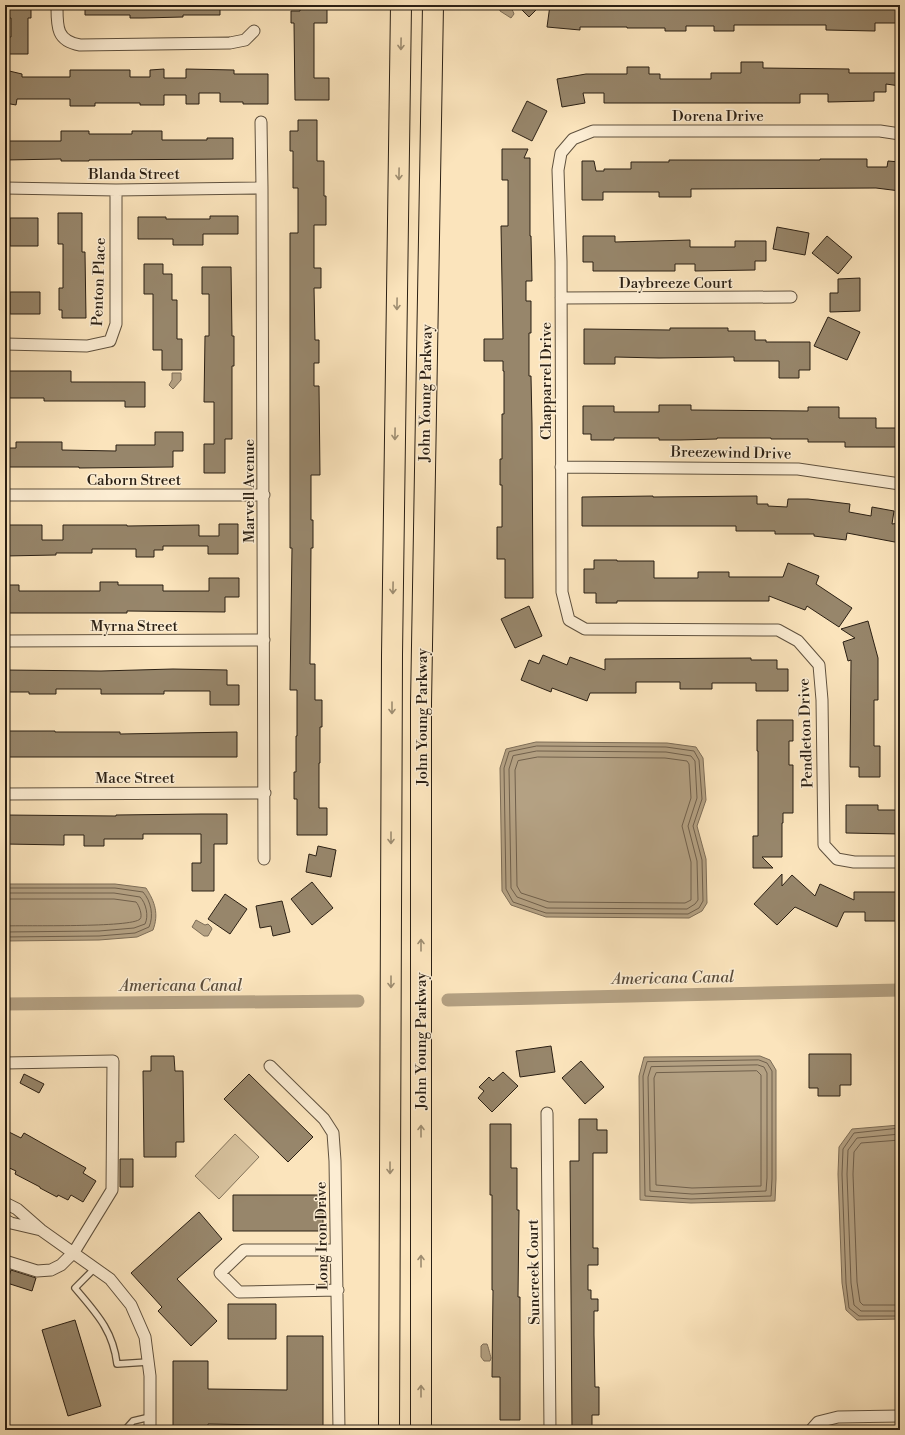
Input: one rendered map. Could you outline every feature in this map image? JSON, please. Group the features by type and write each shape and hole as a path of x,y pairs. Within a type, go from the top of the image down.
{"highway":[{"name":"John Young Parkway","path":"389,1430 392,655 401,5"},
{"name":"John Young Parkway","path":"421,1430 422,704 432,5"},
{"path":"392,655 406,689 414,699 422,704"}],"street":[{"path":"57,5 58,29 62,37 73,44 80,45 230,43 245,40 254,31"},
{"name":"Marvell Avenue","path":"261,122 264,495 264,860"},
{"name":"Dorena Drive","path":"558,170 561,153 573,139 593,131 880,131 900,134"},
{"name":"Chapparrel Drive","path":"558,170 561,298 562,592"},
{"name":"Blanda Street","path":"5,188 116,190 262,188"},
{"name":"Penton Place","path":"5,344 87,346 110,341 116,324 116,190"},
{"name":"Daybreeze Court","path":"561,298 791,297"},
{"name":"Breezewind Drive","path":"561,467 798,469 900,484"},
{"name":"Caborn Street","path":"5,495 264,495"},
{"name":"Pendleton Drive","path":"562,592 569,620 585,629 778,630 798,641 819,665 822,700 824,845 837,859 854,862 900,862"},
{"name":"Myrna Street","path":"5,641 264,640"},
{"name":"Mace Street","path":"5,794 265,793"},
{"path":"5,1063 114,1061 112,1190 74,1252 60,1265 51,1270 37,1271 5,1261"},
{"name":"Long Iron Drive","path":"270,1066 324,1120 333,1133 338,1290 339,1430"},
{"name":"Suncreek Court","path":"547,1113 550,1430"},
{"path":"5,1203 17,1209 41,1230 110,1279 131,1305 145,1336 150,1376 150,1430"},
{"path":"5,1220 11,1224 41,1230"},
{"path":"336,1250 244,1250 220,1273 239,1292 338,1290"},
{"path":"814,1426 838,1417 900,1416"}],"lane":[{"path":"95,1268 75,1288 108,1330 117,1364 148,1362"},
{"path":"124,1430 133,1421 150,1416"}],"shaded area":[{"path":"235,1134 259,1157 219,1199 195,1176"}],"water":[{"path":"499,5 507,6 512,10 514,14 511,18 500,11"},
{"path":"172,373 181,373 181,380 173,389 169,385 172,380"},
{"path":"536,742 667,743 696,747 703,758 706,800 697,826 706,859 707,903 702,911 689,918 546,917 511,905 502,891 500,768 506,749"},
{"path":"5,884 115,884 146,888 154,903 156,913 155,924 153,930 137,937 99,940 5,941"},
{"path":"196,920 205,925 208,924 211,927 212,929 208,936 204,936 192,927"},
{"path":"760,1056 770,1060 776,1070 775,1201 691,1203 640,1200 639,1076 644,1057"},
{"path":"900,1125 900,1319 857,1320 846,1310 842,1283 838,1174 839,1147 852,1129"},
{"path":"483,1344 487,1344 491,1358 490,1361 484,1361 481,1357 481,1346"}],"building":[{"path":"5,5 31,5 31,18 28,18 28,54 5,54 5,37 11,37 11,18 5,18"},
{"path":"85,5 220,5 220,15 183,15 183,17 130,18 130,15 85,15"},
{"path":"300,5 327,5 327,23 314,23 314,78 329,78 329,100 295,100 294,23 291,23 291,11 300,11"},
{"path":"517,5 541,5 529,17"},
{"path":"550,5 900,5 900,23 875,23 875,31 826,30 826,25 734,25 734,31 714,31 714,26 686,26 686,31 665,31 665,28 627,27 580,27 580,30 547,27"},
{"path":"741,62 763,62 763,68 849,69 849,73 900,73 900,86 886,84 886,92 874,92 874,101 828,102 828,94 800,94 800,103 604,103 604,93 583,93 585,103 562,107 557,79 586,74 627,74 627,67 649,67 649,74 660,74 660,79 711,79 711,73 741,73"},
{"path":"164,69 164,78 186,78 186,69 234,70 234,74 268,74 268,104 220,102 220,93 199,93 199,104 186,104 186,95 164,95 164,105 140,105 140,103 95,103 95,106 70,106 70,99 17,99 16,105 5,103 5,70 22,74 22,77 70,77 70,70 130,70 130,77 150,77 150,70"},
{"path":"527,101 547,111 532,141 512,131"},
{"path":"298,120 317,120 317,161 324,161 324,196 326,196 326,225 314,225 314,268 321,268 321,288 314,288 315,340 319,340 319,363 314,363 314,386 319,386 320,475 311,475 311,520 313,520 313,548 311,548 310,664 315,664 315,700 322,700 322,727 320,727 319,763 319,808 327,808 327,835 297,835 297,799 294,799 294,772 296,772 297,736 297,690 290,690 292,548 290,548 290,233 298,233 298,188 293,188 293,151 290,151 290,131 298,131"},
{"path":"61,131 89,131 89,134 132,134 132,131 162,131 162,140 207,140 207,138 233,138 233,159 89,161 61,161 61,159 5,160 5,141 61,141"},
{"path":"502,149 528,149 524,158 530,158 530,236 532,281 526,281 526,301 531,301 529,376 531,376 532,424 533,598 505,598 505,559 497,559 497,527 502,527 502,485 500,485 500,459 502,459 504,371 503,361 484,361 484,339 503,339 501,226 508,226 508,180 502,180"},
{"path":"867,159 867,167 887,167 888,161 900,162 900,191 876,188 691,189 691,197 659,197 659,192 603,192 603,200 582,200 582,161 594,161 596,171 604,171 604,169 631,169 631,162 669,162 669,160"},
{"path":"58,213 82,213 82,252 85,252 86,318 62,318 62,310 59,310 59,288 63,288 63,244 58,244"},
{"path":"210,216 238,216 238,234 203,234 203,245 173,245 173,239 138,239 138,217 166,217 166,219 210,219"},
{"path":"10,218 38,218 38,246 10,246"},
{"path":"777,227 809,233 805,255 773,249"},
{"path":"583,236 615,236 615,242 690,240 690,247 735,247 735,241 766,241 766,261 755,261 755,270 695,271 695,264 675,264 675,271 593,271 593,262 583,262"},
{"path":"827,236 852,257 838,274 812,253"},
{"path":"144,264 163,264 163,274 172,274 172,300 177,300 177,339 182,339 182,370 162,370 162,350 153,350 153,294 144,294"},
{"path":"202,267 231,267 232,336 234,336 234,366 232,366 232,439 225,439 225,473 204,473 204,444 214,444 214,402 204,402 205,336 209,336 209,294 202,294"},
{"path":"860,278 860,311 830,312 830,293 838,293 838,279"},
{"path":"10,292 40,292 40,314 10,314"},
{"path":"828,317 860,332 847,360 814,346"},
{"path":"670,328 728,328 728,331 755,331 755,340 766,340 766,342 810,342 810,370 799,370 799,378 779,378 779,361 734,361 734,357 615,357 615,364 584,364 584,329 670,330"},
{"path":"7,371 71,371 71,382 145,382 145,407 125,407 125,401 44,401 44,398 7,398"},
{"path":"659,405 691,405 691,410 808,411 808,407 839,407 839,418 876,418 876,428 900,428 900,447 845,447 845,442 808,442 808,439 771,438 659,440 659,438 614,438 614,440 591,440 591,434 583,434 583,406 614,406 614,412 659,412"},
{"path":"155,432 183,432 183,451 173,451 173,467 7,467 7,448 16,448 16,442 62,442 62,450 116,451 116,445 155,445"},
{"path":"757,496 757,504 787,507 788,499 808,499 850,504 849,512 871,516 872,507 894,511 892,524 900,523 900,543 847,533 846,540 814,536 814,534 775,534 775,531 736,531 736,526 582,526 582,497"},
{"path":"219,524 238,524 238,554 208,554 208,546 163,546 163,550 154,550 154,557 136,557 136,549 92,549 92,553 56,553 56,555 5,556 5,525 42,525 42,540 63,540 63,525 199,525 199,536 219,536"},
{"path":"594,560 654,561 654,578 698,578 698,572 729,572 729,577 783,577 788,563 819,576 816,584 852,608 839,627 807,606 805,610 769,596 769,601 617,601 617,603 596,603 596,593 584,593 584,569 594,569"},
{"path":"209,578 239,578 239,597 225,597 225,612 127,611 127,613 5,613 5,585 19,585 19,591 100,591 100,582 118,582 118,585 163,585 163,591 209,591"},
{"path":"529,606 542,636 515,648 501,619"},
{"path":"868,621 878,658 878,700 874,700 874,746 880,746 880,777 859,777 859,767 850,767 851,660 848,661 843,642 855,638 841,629"},
{"path":"543,655 567,665 570,657 605,670 605,659 751,658 751,660 777,660 777,669 788,669 788,691 756,691 756,683 712,683 712,689 680,689 680,682 636,682 636,693 590,693 587,701 552,688 551,692 521,680 529,660 539,664"},
{"path":"173,669 227,670 227,685 239,685 239,705 210,705 210,691 164,691 164,694 101,694 101,689 56,689 56,694 5,692 5,670 101,671"},
{"path":"757,720 793,720 793,741 789,741 789,765 793,765 793,813 783,813 782,857 762,857 773,868 753,868 753,836 758,836"},
{"path":"5,731 120,732 120,734 237,732 237,757 5,757"},
{"path":"846,805 878,805 878,810 900,810 900,834 846,833"},
{"path":"227,814 227,844 214,844 214,891 192,891 192,863 201,863 201,834 143,834 143,839 104,839 104,846 84,846 84,835 64,835 64,845 5,844 5,815 116,816"},
{"path":"318,846 336,850 331,877 306,872 309,854 316,856"},
{"path":"782,874 782,886 792,875 815,896 820,884 854,900 854,892 900,892 900,921 865,921 865,912 844,912 837,927 795,907 777,925 754,904"},
{"path":"312,882 333,908 312,925 291,899"},
{"path":"225,894 247,909 230,934 208,919"},
{"path":"282,901 290,932 273,936 271,926 260,928 256,906"},
{"path":"551,1046 555,1072 520,1077 516,1051"},
{"path":"809,1054 851,1054 851,1085 840,1085 840,1096 818,1096 818,1088 809,1088"},
{"path":"151,1056 174,1056 175,1071 183,1071 184,1142 176,1142 176,1157 144,1157 143,1071 151,1071"},
{"path":"581,1061 604,1087 585,1104 562,1078"},
{"path":"503,1072 518,1086 492,1112 478,1098 484,1091 479,1087 489,1077 493,1081"},
{"path":"24,1074 44,1084 39,1093 20,1083"},
{"path":"249,1074 313,1137 288,1162 224,1099"},
{"path":"579,1119 597,1119 597,1130 607,1130 607,1153 593,1153 593,1248 598,1248 598,1265 588,1265 588,1290 591,1290 591,1299 598,1299 598,1311 594,1311 594,1335 595,1387 599,1387 599,1415 592,1415 592,1430 572,1430 570,1161 579,1161"},
{"path":"490,1124 511,1124 511,1168 517,1168 517,1210 519,1210 518,1297 520,1297 520,1420 500,1420 500,1377 492,1377 493,1290 492,1195 490,1195"},
{"path":"5,1130 21,1138 24,1133 86,1168 83,1173 96,1181 83,1202 71,1195 68,1200 58,1195 57,1197 15,1174 16,1171 5,1166 9,1160 5,1158"},
{"path":"120,1159 133,1159 133,1187 120,1187"},
{"path":"233,1195 323,1195 323,1231 233,1231"},
{"path":"199,1212 222,1239 177,1279 217,1321 191,1346 158,1311 162,1307 131,1273"},
{"path":"11,1270 36,1278 32,1291 7,1283"},
{"path":"228,1304 276,1304 276,1339 228,1339"},
{"path":"75,1320 101,1406 68,1416 42,1330"},
{"path":"287,1336 323,1336 323,1426 208,1424 208,1430 173,1430 173,1361 208,1361 208,1389 287,1390"}],"waterway":[{"name":"Americana Canal","path":"448,1000 900,990"},
{"name":"Americana Canal","path":"5,1004 358,1001"}]}
